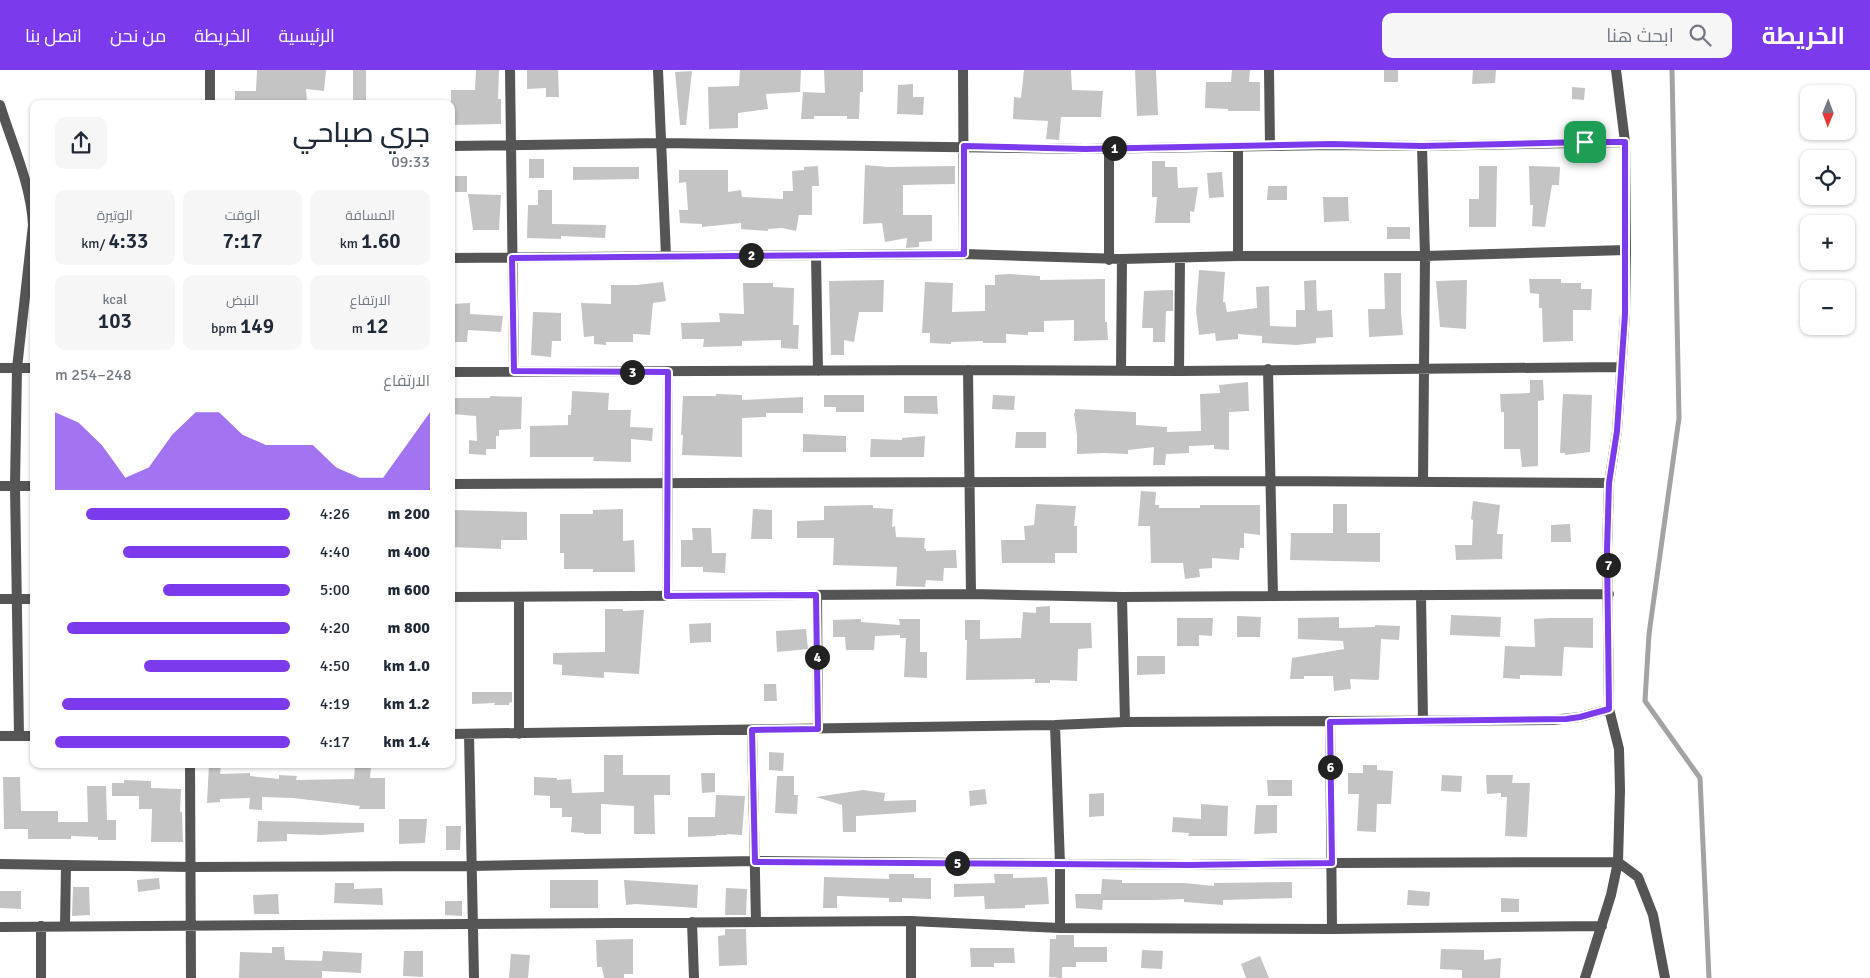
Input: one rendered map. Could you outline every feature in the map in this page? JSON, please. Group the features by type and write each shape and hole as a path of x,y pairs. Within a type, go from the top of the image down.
{"street":[{"path":"210,70 210,100"},
{"path":"510,70 514,371"},
{"path":"658,70 666,256"},
{"path":"964,70 964,254"},
{"path":"1269,70 1270,146"},
{"path":"1585,978 1611,895 1618,862 1620,790 1618,749 1609,709 1607,550 1609,483 1617,431 1625,314 1625,142 1616,70"},
{"path":"0,105 30,202"},
{"path":"455,146 662,143 1109,148 1422,146 1625,142"},
{"path":"1238,146 1238,256"},
{"path":"1422,146 1425,256 1423,482"},
{"path":"1109,148 1109,260"},
{"path":"455,258 964,254 1122,260 1238,256 1425,256 1626,250"},
{"path":"816,255 818,371"},
{"path":"1179,371 1180,258"},
{"path":"1121,371 1122,260"},
{"path":"19,736 15,486 17,368 30,261"},
{"path":"455,372 1179,371 1621,367"},
{"path":"0,368 30,368"},
{"path":"1268,369 1273,596"},
{"path":"968,370 971,594"},
{"path":"667,596 668,372"},
{"path":"455,484 1271,481 1609,483"},
{"path":"0,486 30,486"},
{"path":"455,597 971,594 1273,596 1609,594"},
{"path":"816,595 818,729"},
{"path":"1422,595 1423,721"},
{"path":"1122,596 1125,722"},
{"path":"519,597 519,734"},
{"path":"0,600 30,599"},
{"path":"455,734 1055,725 1125,722 1566,719 1609,709"},
{"path":"1330,722 1332,929"},
{"path":"1055,725 1060,864 1060,928"},
{"path":"752,730 756,922"},
{"path":"469,734 474,978"},
{"path":"0,736 30,736"},
{"path":"190,768 191,978"},
{"path":"0,864 191,867 755,862 1189,865 1618,862 1638,877 1653,915 1665,978"},
{"path":"65,926 66,864"},
{"path":"0,927 911,921 1060,928 1332,929 1602,926"},
{"path":"911,921 911,978"},
{"path":"692,922 694,978"},
{"path":"41,926 41,978"}],"building":[{"path":"257,70 326,70 324,91 306,89 307,100 235,100 235,91 256,91"},
{"path":"353,70 366,70 366,100 353,100"},
{"path":"476,70 499,70 498,99 501,99 501,124 455,125 455,100 451,100 451,90 475,90"},
{"path":"527,70 558,70 559,97 546,97 546,88 527,89"},
{"path":"740,70 801,70 800,92 766,94 768,109 738,113 738,128 709,129 708,87 739,86"},
{"path":"824,70 863,70 863,92 860,92 859,119 847,119 847,116 814,116 814,119 801,119 803,92 825,93"},
{"path":"1024,70 1071,70 1072,90 1103,91 1101,117 1061,117 1059,140 1046,139 1048,121 1013,119 1014,97 1021,98"},
{"path":"1135,70 1156,70 1158,115 1137,116"},
{"path":"1232,70 1250,70 1249,82 1260,82 1260,111 1228,111 1228,109 1205,108 1206,82 1231,82"},
{"path":"1384,70 1398,70 1398,82 1384,82"},
{"path":"1473,70 1496,70 1495,83 1472,84"},
{"path":"692,71 686,125 680,125 675,72"},
{"path":"913,84 913,97 924,97 923,115 897,114 898,85"},
{"path":"1572,87 1585,88 1584,100 1572,99"},
{"path":"529,159 544,159 544,178 529,178"},
{"path":"1152,161 1165,161 1165,167 1177,167 1178,188 1198,187 1194,212 1190,211 1190,223 1155,223 1157,197 1152,197"},
{"path":"865,165 887,167 955,166 955,184 903,185 903,215 932,215 932,241 919,242 919,247 906,248 907,238 885,242 882,223 863,224"},
{"path":"818,166 819,186 812,186 812,215 799,215 796,231 782,228 768,229 768,231 741,229 741,223 702,227 702,224 680,223 679,210 688,210 686,182 679,183 679,170 728,170 728,192 741,190 742,197 783,199 783,191 793,191 792,171 804,170 804,167"},
{"path":"1479,166 1497,166 1496,227 1469,227 1469,199 1479,199"},
{"path":"1529,166 1560,167 1559,185 1552,185 1545,227 1532,226 1533,205 1530,205"},
{"path":"573,167 639,167 639,179 573,180"},
{"path":"1222,172 1224,197 1209,198 1207,173"},
{"path":"455,176 467,176 467,192 455,192"},
{"path":"1268,186 1287,186 1287,200 1267,200"},
{"path":"538,190 552,190 552,224 606,225 605,238 561,236 561,239 527,238 528,205 538,205"},
{"path":"468,194 501,195 499,230 473,230"},
{"path":"1323,197 1348,197 1349,221 1324,222"},
{"path":"1387,227 1410,227 1410,239 1387,239"},
{"path":"1199,270 1225,272 1223,302 1225,302 1227,312 1257,308 1256,287 1269,286 1270,326 1296,327 1296,310 1305,310 1304,281 1316,280 1317,310 1332,310 1333,337 1316,338 1316,343 1296,345 1262,343 1262,336 1238,334 1238,339 1216,341 1215,333 1199,335 1196,310"},
{"path":"1384,273 1401,273 1403,335 1369,337 1368,309 1385,309"},
{"path":"995,275 1040,276 1040,280 1105,279 1105,322 1107,322 1108,340 1074,341 1074,320 1044,321 1044,332 1028,332 1028,335 1006,334 1006,343 983,343 983,341 951,342 951,344 930,343 930,333 922,333 925,282 953,283 952,312 985,311 985,285 995,285"},
{"path":"1529,279 1561,279 1561,283 1581,283 1581,289 1592,289 1591,310 1573,310 1573,341 1543,342 1542,308 1539,308 1539,294 1530,293"},
{"path":"884,280 883,312 859,312 854,342 844,340 844,355 831,355 829,281"},
{"path":"1467,280 1466,329 1440,327 1436,281"},
{"path":"663,282 666,301 653,303 650,335 633,334 633,342 606,342 606,345 594,344 594,336 584,337 581,303 611,304 611,285"},
{"path":"743,283 773,283 773,287 794,288 793,325 799,325 798,349 781,348 781,340 742,341 742,346 703,347 704,339 682,339 681,323 720,322 719,313 744,314"},
{"path":"1173,290 1173,311 1166,311 1165,342 1153,342 1153,328 1142,328 1144,291"},
{"path":"470,303 470,314 503,316 501,332 468,330 467,342 455,342 455,304"},
{"path":"533,312 561,313 561,341 552,341 551,357 531,355"},
{"path":"1530,380 1543,380 1544,400 1538,401 1538,466 1522,467 1520,449 1504,449 1504,412 1501,412 1500,394 1530,393"},
{"path":"1248,382 1249,411 1229,412 1229,450 1214,449 1214,445 1189,446 1189,453 1166,454 1165,465 1153,465 1154,447 1128,450 1128,454 1077,454 1075,409 1136,412 1136,425 1167,427 1167,432 1201,431 1200,394 1220,393 1219,385"},
{"path":"572,391 609,393 608,410 631,410 630,427 653,428 652,441 631,439 631,462 593,461 594,457 530,457 530,426 568,425 568,415 571,415"},
{"path":"716,394 742,395 742,400 803,397 803,413 766,413 766,417 742,418 742,457 682,455 683,396 716,396"},
{"path":"1563,394 1592,395 1590,452 1565,455 1565,453 1560,453"},
{"path":"824,395 864,395 864,412 836,412 836,407 824,407"},
{"path":"993,395 1015,396 1014,410 992,409"},
{"path":"490,396 522,397 521,429 499,430 499,436 496,436 496,449 486,449 486,455 469,454 469,440 477,441 476,416 455,414 455,398 490,398"},
{"path":"904,396 937,396 938,414 904,413"},
{"path":"1016,432 1046,432 1046,448 1015,448"},
{"path":"803,434 846,436 846,452 803,452"},
{"path":"925,436 924,457 870,457 871,439 902,440 902,438"},
{"path":"1141,491 1156,492 1155,505 1159,505 1159,508 1200,508 1200,505 1260,505 1260,535 1244,533 1244,548 1240,548 1239,560 1212,558 1212,568 1199,569 1200,577 1185,579 1183,563 1151,563 1150,526 1138,526"},
{"path":"1473,501 1500,505 1497,534 1503,534 1502,559 1456,560 1455,545 1472,545 1473,520 1471,519"},
{"path":"1036,504 1076,506 1074,526 1077,526 1077,553 1055,553 1055,563 1002,563 1001,540 1025,540 1024,526 1034,525"},
{"path":"1333,504 1347,504 1347,533 1380,533 1380,562 1290,560 1291,533 1333,533"},
{"path":"873,505 873,508 893,509 892,527 895,526 896,537 925,538 924,548 926,551 956,550 957,568 944,568 943,581 926,580 925,587 896,586 897,567 833,565 834,538 797,538 797,521 824,520 824,506"},
{"path":"623,509 623,541 634,540 635,572 593,572 593,569 564,569 564,553 560,553 560,514 593,514 593,510"},
{"path":"753,509 772,510 772,539 751,539"},
{"path":"455,510 527,512 527,540 501,540 501,549 455,547"},
{"path":"1570,524 1571,542 1551,542 1551,525"},
{"path":"692,528 711,528 712,553 726,553 725,573 703,572 703,567 681,567 681,540 693,540"},
{"path":"1050,606 1050,623 1091,623 1092,648 1078,649 1077,681 1050,680 1050,683 1035,683 1035,679 966,680 967,640 965,640 965,620 980,620 980,639 1021,638 1023,612 1036,613 1036,607"},
{"path":"605,609 623,609 623,611 644,610 639,674 604,672 604,678 562,675 562,665 553,664 553,653 605,652"},
{"path":"1451,615 1501,617 1500,637 1450,635"},
{"path":"1237,616 1261,617 1260,637 1237,637"},
{"path":"1339,617 1339,628 1375,627 1375,625 1400,626 1399,640 1381,639 1379,679 1350,679 1351,689 1334,691 1333,676 1304,676 1304,679 1290,679 1292,658 1344,649 1343,641 1298,639 1298,618"},
{"path":"1177,618 1213,618 1212,636 1199,635 1199,646 1177,646"},
{"path":"1593,618 1593,648 1564,647 1562,676 1520,675 1520,679 1503,678 1505,646 1535,647 1534,619"},
{"path":"861,619 861,622 900,625 899,619 920,619 920,652 927,652 927,678 904,677 906,638 900,638 900,635 875,636 874,650 846,650 845,637 833,637 833,620"},
{"path":"711,623 711,642 690,643 689,624"},
{"path":"806,629 808,649 777,652 776,631"},
{"path":"1137,656 1165,656 1165,674 1137,675"},
{"path":"764,684 776,684 777,701 764,701"},
{"path":"472,692 512,692 512,702 509,705 494,705 495,703 472,704"},
{"path":"769,752 784,753 783,771 769,770"},
{"path":"604,755 623,755 623,775 670,775 670,795 654,795 655,834 634,834 634,806 601,804 601,834 571,832 572,817 562,817 562,808 550,808 550,796 534,795 534,777 557,778 557,780 571,779 572,793 604,792"},
{"path":"1363,765 1377,765 1377,770 1393,771 1391,804 1377,804 1376,832 1357,831 1359,794 1348,794 1348,773 1363,773"},
{"path":"209,768 221,768 220,774 250,773 250,776 279,779 279,775 297,776 296,780 354,779 355,768 371,768 370,778 385,778 385,809 359,809 360,806 293,798 262,797 262,810 249,809 250,798 220,799 220,802 207,803"},
{"path":"701,773 715,773 715,792 702,793"},
{"path":"1442,775 1462,776 1461,792 1441,791"},
{"path":"1486,775 1513,775 1512,783 1530,783 1527,837 1505,836 1507,797 1501,797 1501,793 1487,794"},
{"path":"777,776 794,776 794,795 798,795 797,814 775,813"},
{"path":"3,777 20,777 21,811 58,811 58,822 88,822 87,786 106,786 107,820 116,820 116,840 98,840 98,837 71,836 71,839 28,839 28,829 4,829"},
{"path":"124,780 151,781 151,788 181,789 180,812 182,812 183,842 151,842 152,809 139,809 139,796 112,796 112,783 124,783"},
{"path":"1267,780 1292,780 1292,796 1268,796"},
{"path":"985,789 987,804 970,806 969,791"},
{"path":"863,790 885,793 884,801 916,800 916,812 856,816 856,832 843,832 842,805 816,797"},
{"path":"1104,793 1104,816 1089,817 1089,794"},
{"path":"716,795 745,796 742,835 727,834 688,837 688,817 715,817"},
{"path":"1201,804 1228,806 1227,836 1188,836 1189,833 1172,832 1173,817 1201,819"},
{"path":"1256,805 1277,805 1277,833 1254,834"},
{"path":"399,819 427,819 425,843 399,844"},
{"path":"258,821 364,823 364,832 322,835 287,834 287,841 257,842"},
{"path":"446,826 461,826 460,850 446,850"},
{"path":"889,874 914,874 914,878 931,878 931,899 902,898 902,902 889,902 889,898 837,896 837,908 823,908 824,877 889,879"},
{"path":"994,874 1013,874 1013,878 1047,877 1049,904 1025,905 1025,908 985,909 984,896 954,897 954,884 995,883"},
{"path":"159,878 160,889 138,892 137,880"},
{"path":"1102,879 1122,880 1122,883 1184,883 1214,886 1214,883 1292,882 1292,898 1223,900 1223,905 1184,902 1184,899 1103,900 1102,910 1076,908 1075,894 1101,894"},
{"path":"550,880 598,880 598,908 550,908"},
{"path":"624,880 698,885 697,908 626,905"},
{"path":"335,883 354,883 354,889 382,888 383,905 334,903"},
{"path":"73,887 89,887 90,915 72,916"},
{"path":"726,888 747,889 746,915 725,915"},
{"path":"1408,890 1430,892 1429,906 1407,905"},
{"path":"0,891 21,891 21,909 0,908"},
{"path":"278,894 279,914 254,914 253,895"},
{"path":"1501,898 1519,899 1519,912 1501,912"},
{"path":"445,901 462,901 462,916 445,915"},
{"path":"725,929 746,929 747,965 719,966 718,936 725,935"},
{"path":"1056,935 1074,935 1074,947 1107,947 1107,962 1076,962 1076,967 1062,967 1062,978 1049,977 1050,939 1056,939"},
{"path":"633,939 633,974 624,974 624,978 604,978 602,967 597,967 596,940"},
{"path":"272,947 284,947 285,960 322,961 323,951 362,953 361,973 322,971 322,978 239,978 240,952 272,953"},
{"path":"970,948 1014,948 1015,963 994,963 994,967 971,967"},
{"path":"1441,949 1484,950 1484,960 1501,958 1500,978 1462,978 1462,970 1440,969"},
{"path":"1142,950 1163,951 1162,969 1141,968"},
{"path":"404,951 423,951 423,977 403,976"},
{"path":"511,954 530,955 528,978 509,978"},
{"path":"1260,956 1269,978 1246,978 1241,964"}],"waterway":[{"path":"1672,70 1679,418 1649,634 1645,701 1700,778 1709,978"}],"route":[{"path":"1585,142 1625,142 1625,314 1617,431 1609,483 1607,550 1609,709 1580,717 1553,720 1330,722 1332,863 1189,865 755,862 752,730 818,729 816,595 667,596 668,372 514,371 512,258 964,254 964,146 1085,149 1331,144 1422,146 1585,142"}]}
